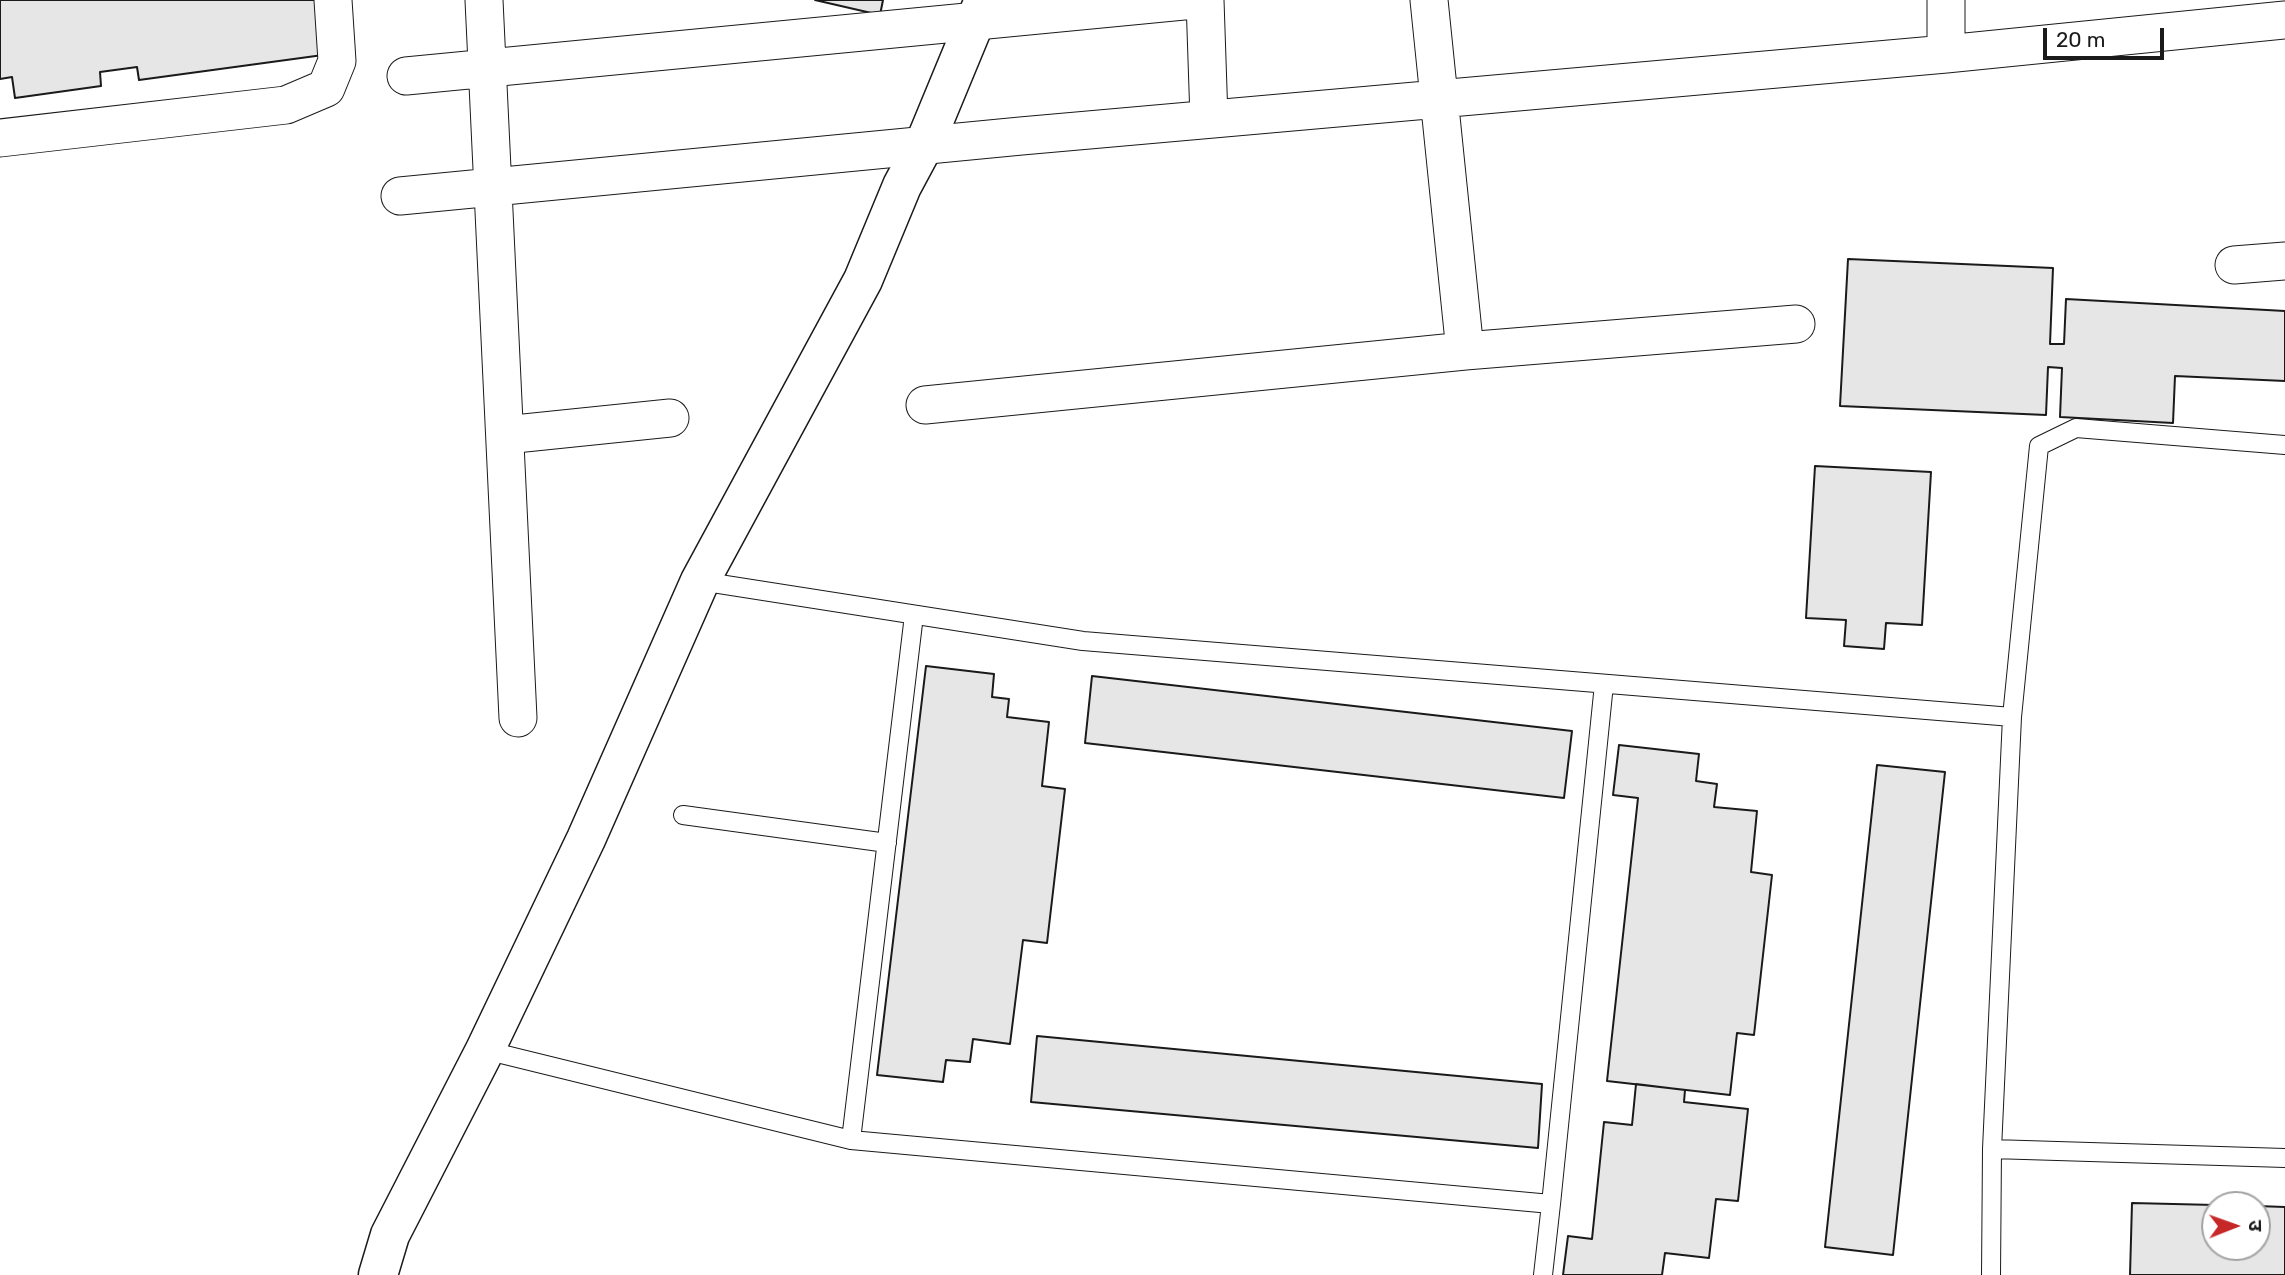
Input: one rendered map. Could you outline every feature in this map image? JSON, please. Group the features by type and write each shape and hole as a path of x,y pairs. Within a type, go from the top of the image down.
{"street":[{"path":"0,138 286,105 316,93 326,88 337,61 333,0"},
{"path":"484,0 517,718"},
{"path":"405,76 980,10 1195,0"},
{"path":"1205,0 1209,118"},
{"path":"1429,0 1465,351"},
{"path":"1946,0 1946,54"},
{"path":"378,1275 390,1234 485,1050 586,839 700,581 863,280 902,186 924,145 980,10"},
{"path":"400,196 1209,118 1946,54 2285,20"},
{"path":"2234,265 2285,261"},
{"path":"925,404 1465,351 1796,324"},
{"path":"505,435 670,418"}],"lane":[{"path":"1991,1275 1992,1149 2012,717 2039,446 2076,428 2285,444"},
{"path":"700,581 1083,641 2012,717"},
{"path":"851,1140 914,615"},
{"path":"1543,1275 1604,684"},
{"path":"683,815 887,843"},
{"path":"485,1050 851,1140 1551,1204"},
{"path":"1992,1149 2285,1158"}],"building":[{"path":"0,0 316,0 323,55 139,80 137,67 100,72 101,86 15,98 12,77 0,79"},
{"path":"815,0 883,0 880,15"},
{"path":"1848,259 2053,268 2050,344 2064,344 2066,299 2285,311 2285,381 2175,376 2173,423 2060,417 2062,368 2048,367 2046,415 1840,406"},
{"path":"1815,466 1931,472 1922,625 1886,623 1884,649 1844,646 1846,620 1806,618"},
{"path":"926,666 994,674 992,697 1009,699 1007,717 1049,722 1042,786 1065,789 1047,943 1023,940 1010,1044 973,1039 970,1062 946,1060 943,1082 877,1075"},
{"path":"1092,676 1572,731 1564,798 1085,743"},
{"path":"1619,745 1699,754 1696,781 1717,784 1714,807 1757,811 1751,872 1772,875 1754,1035 1737,1033 1730,1095 1607,1081 1638,798 1613,795"},
{"path":"1877,765 1945,772 1893,1255 1825,1247"},
{"path":"1037,1036 1542,1084 1538,1148 1031,1102"},
{"path":"1636,1084 1685,1090 1684,1102 1748,1109 1738,1201 1716,1199 1709,1258 1665,1253 1662,1275 1563,1275 1568,1236 1592,1239 1604,1122 1632,1125"},
{"path":"2132,1203 2201,1205 2201,1261 2271,1261 2271,1206 2285,1207 2285,1275 2130,1275"}]}
